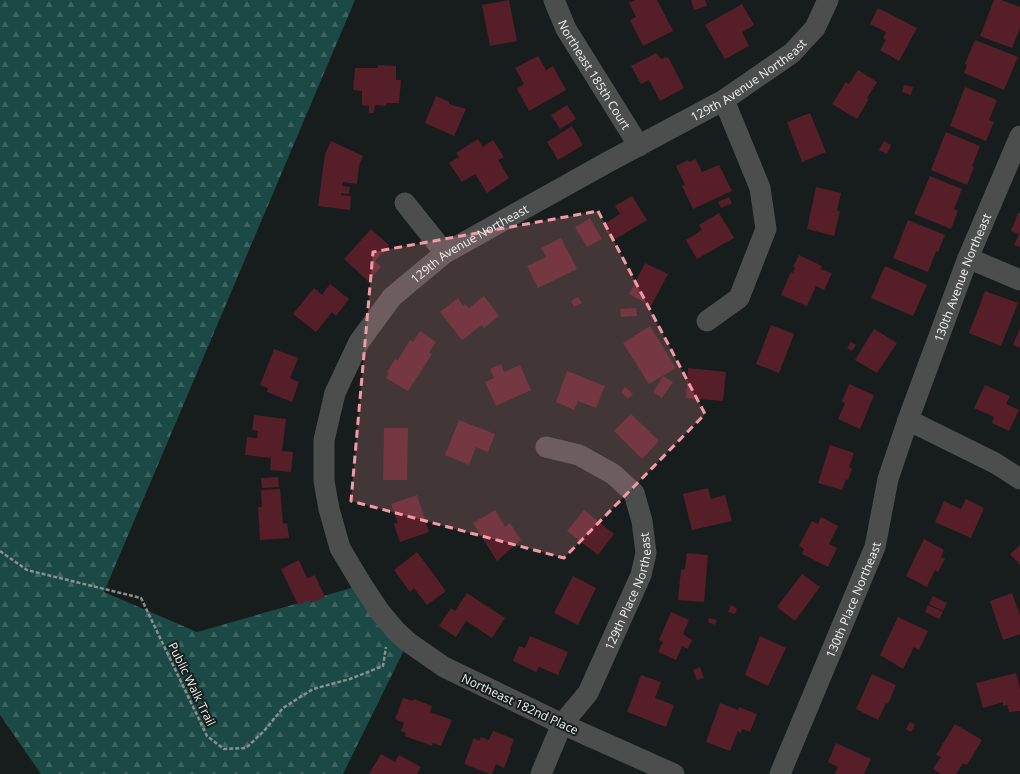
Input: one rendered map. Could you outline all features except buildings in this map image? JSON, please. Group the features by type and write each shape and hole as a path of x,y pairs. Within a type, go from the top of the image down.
{"street":[{"name":"Northeast 185th Court","path":"554,0 566,29 639,146"},
{"name":"129th Avenue Northeast","path":"380,612 340,548 329,508 324,481 324,440 335,393 359,342 392,298 445,253 724,100 792,53 815,28 828,0"},
{"path":"707,321 739,298 766,229 760,188 724,100"},
{"name":"130th Avenue Northeast","path":"908,420 968,258 1020,136"},
{"path":"405,203 445,253"},
{"path":"968,258 1020,280"},
{"path":"908,420 995,463 1020,479"},
{"name":"130th Place Northeast","path":"780,774 874,547 888,479 908,420"},
{"name":"129th Place Northeast","path":"541,774 562,724 588,693 641,575 646,553 642,521 634,493 613,474 579,455 546,447"},
{"name":"Northeast 182nd Place","path":"380,612 396,631 408,642 444,668 562,724 674,774"}],"path":[{"name":"Public Walk Trail","path":"0,551 28,570 141,598 207,736 224,749 246,748 264,731 283,708 313,689 350,679 383,666 386,646 396,631"}],"highlighted area":[{"path":"598,211 705,414 564,558 351,501 373,252"}],"green space":[{"path":"0,0 355,0 104,592 197,632 362,585 408,642 343,774 41,774 0,715"}]}
